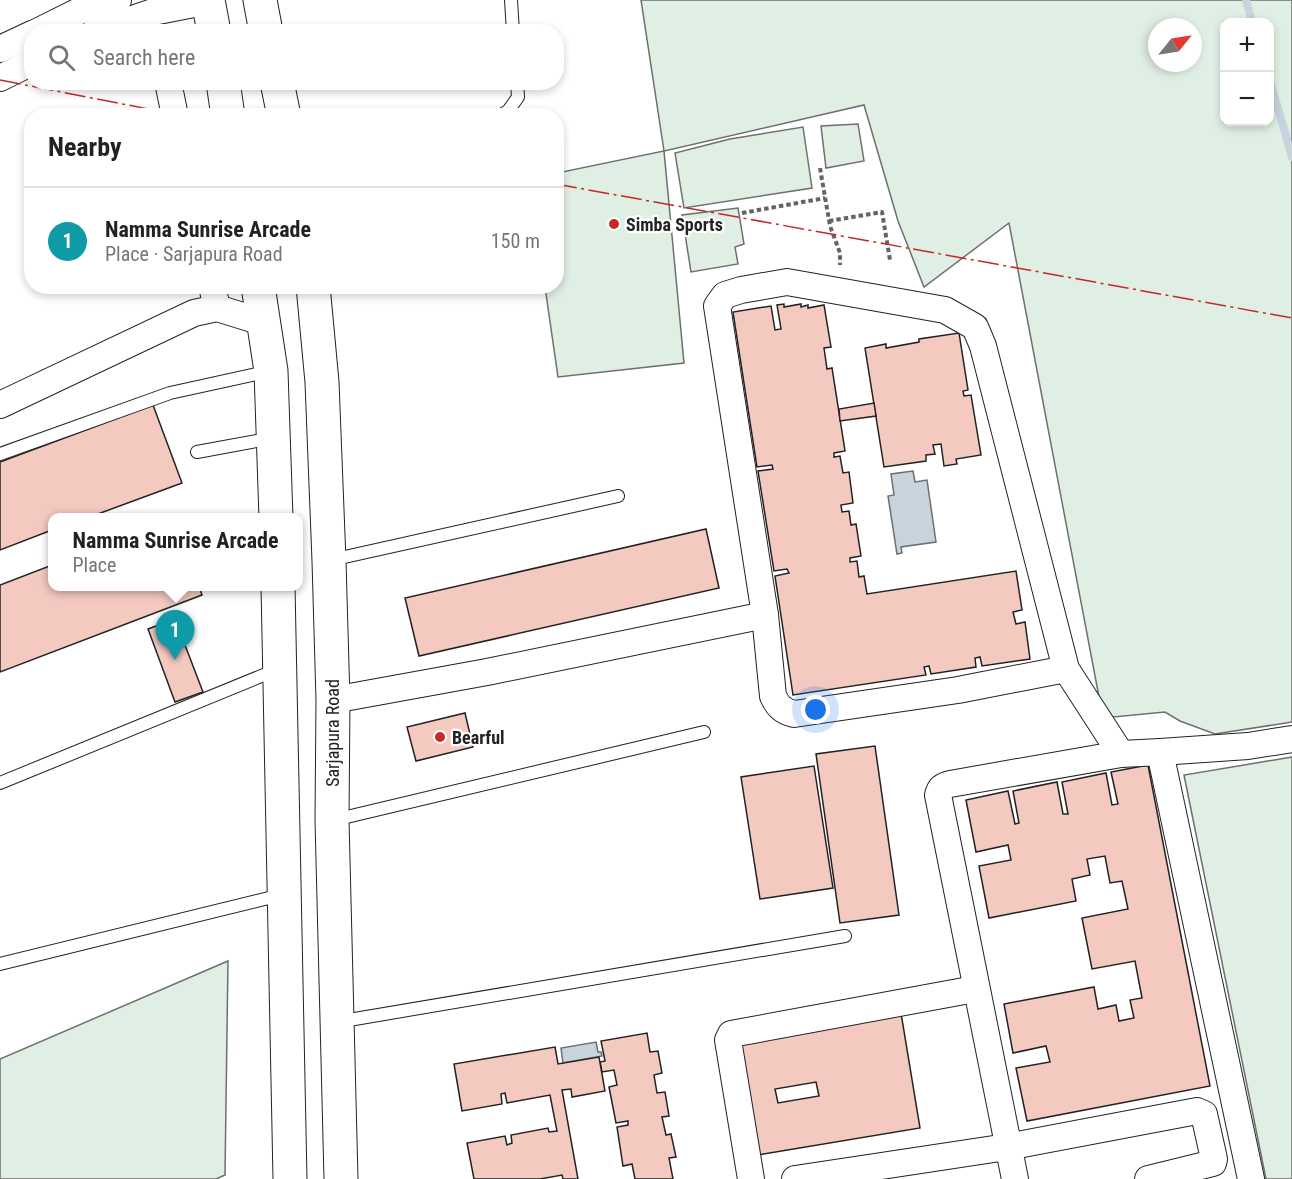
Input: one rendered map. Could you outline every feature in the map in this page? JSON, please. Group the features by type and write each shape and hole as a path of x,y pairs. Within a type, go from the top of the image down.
{"main road":[{"path":"260,0 264,24"},
{"path":"224,90 227,108"},
{"path":"279,90 282,108"},
{"path":"260,294 271,370 276,513"},
{"name":"Sarjapura Road","path":"314,294 322,382 329,561 333,700 332,820 341,1179"},
{"path":"278,591 290,1179"}],"street":[{"path":"53,24 83,9 118,0"},
{"path":"120,24 153,14 210,11"},
{"path":"0,49 24,38"},
{"path":"0,78 24,66"},
{"path":"170,90 173,108"},
{"path":"1066,669 958,690 794,714 778,706 773,696 765,615 717,306 725,295 787,282 945,310 975,327 983,346 1066,669 1121,754"},
{"path":"0,405 153,334 194,313 214,297 265,323"},
{"path":"333,700 487,672 765,615"},
{"path":"1015,1179 975,989 938,795 940,789 950,784 1121,754 1248,746 1292,739"},
{"path":"1160,752 1251,1179"},
{"path":"751,1179 728,1040 731,1034 975,989"},
{"path":"795,1179 1007,1147 1197,1111 1204,1114 1213,1163 1148,1179"}],"lane":[{"path":"511,0 512,24"},
{"path":"510,108 518,98 518,90"},
{"path":"0,454 170,393 271,370"},
{"path":"197,453 274,438"},
{"path":"329,561 618,496"},
{"path":"0,783 280,668"},
{"path":"332,820 704,732"},
{"path":"0,964 285,894"},
{"path":"336,1022 845,936"}],"path":[{"path":"820,168 829,221 840,261 836,290"},
{"path":"742,213 825,198"},
{"path":"829,221 882,212 890,260"}],"green space":[{"path":"641,0 1292,0 1292,722 1215,734 1180,721 1165,712 1103,718 1009,223 924,287 898,221 864,105 664,151"},
{"path":"858,124 864,161 826,168 821,126"},
{"path":"803,127 812,188 684,208 675,153 730,139"},
{"name":"Simba Sports","path":"664,151 684,363 558,377 546,294 564,294 564,172"},
{"path":"738,208 744,244 735,247 738,264 691,272 682,215"},
{"path":"1292,757 1292,1179 1266,1179 1184,775"},
{"path":"228,961 225,1175 216,1179 0,1179 0,1059"}],"shaded area":[{"path":"913,471 915,482 927,480 936,542 901,547 902,553 897,554 888,496 894,495 891,474"},
{"path":"596,1042 598,1052 601,1052 602,1056 563,1063 561,1048"}],"building":[{"path":"784,304 784,307 808,305 808,308 824,305 831,347 824,348 827,369 832,368 845,451 834,453 834,457 840,456 843,473 849,472 853,503 841,505 842,512 849,511 851,525 856,524 861,556 850,558 850,562 857,561 859,577 864,576 867,594 1016,571 1022,610 1013,612 1016,624 1025,622 1030,659 982,666 980,657 975,658 976,667 931,674 929,666 924,667 926,675 793,695 775,576 789,573 787,569 774,571 758,471 773,469 772,465 757,467 733,312 771,306 775,330 781,329 777,305"},
{"path":"959,333 968,390 963,391 964,396 971,395 981,455 956,459 957,464 944,466 941,444 933,445 935,454 926,455 926,461 884,467 865,348 886,344 886,348 919,342 919,339"},
{"path":"874,403 876,416 840,421 839,409"},
{"path":"153,405 182,483 101,513 48,513 48,532 0,550 0,462"},
{"path":"706,529 719,588 419,656 405,598"},
{"path":"48,567 48,591 201,591 202,595 0,672 0,585"},
{"path":"175,619 203,692 175,702 148,629"},
{"name":"Bearful","path":"465,713 473,747 416,761 407,727"},
{"path":"875,746 899,915 840,923 816,754"},
{"path":"1148,765 1210,1086 1027,1121 1016,1068 1050,1062 1046,1046 1013,1053 1004,1004 1094,987 1098,1009 1116,1005 1119,1021 1134,1018 1130,1000 1142,998 1135,961 1092,969 1082,918 1128,909 1122,881 1110,883 1105,856 1087,859 1090,875 1072,879 1076,901 989,918 979,866 1011,860 1008,845 976,852 966,800 1008,791 1015,824 1019,823 1013,791 1057,782 1063,814 1068,814 1062,782 1106,773 1112,805 1118,804 1111,772"},
{"path":"814,766 833,888 760,899 741,777"},
{"path":"901,1013 920,1128 752,1156 733,1041","holes":["816,1082 819,1096 778,1103 775,1089"]},
{"path":"647,1033 650,1052 658,1051 662,1073 654,1075 657,1093 665,1092 669,1116 662,1117 666,1135 671,1134 676,1157 669,1158 673,1179 635,1179 632,1164 623,1166 617,1127 628,1125 628,1121 616,1123 609,1087 617,1085 614,1070 602,1072 600,1062 605,1061 601,1041"},
{"path":"555,1047 558,1064 599,1057 605,1091 572,1097 571,1089 562,1090 578,1179 563,1179 562,1175 540,1179 474,1179 467,1143 505,1136 507,1145 512,1143 511,1135 548,1128 549,1132 557,1131 550,1095 507,1103 505,1093 501,1094 502,1104 462,1111 454,1064"}],"waterway":[{"path":"1246,0 1251,18"},
{"path":"1274,95 1292,157"}],"power":[{"path":"0,80 24,85"},
{"path":"51,90 143,108"},
{"path":"564,185 1292,318"}],"place":[{"name":"Simba Sports","path":"614,224"},
{"name":"Namma Sunrise Arcade","path":"175,660"},
{"name":"Bearful","path":"440,737"}]}
